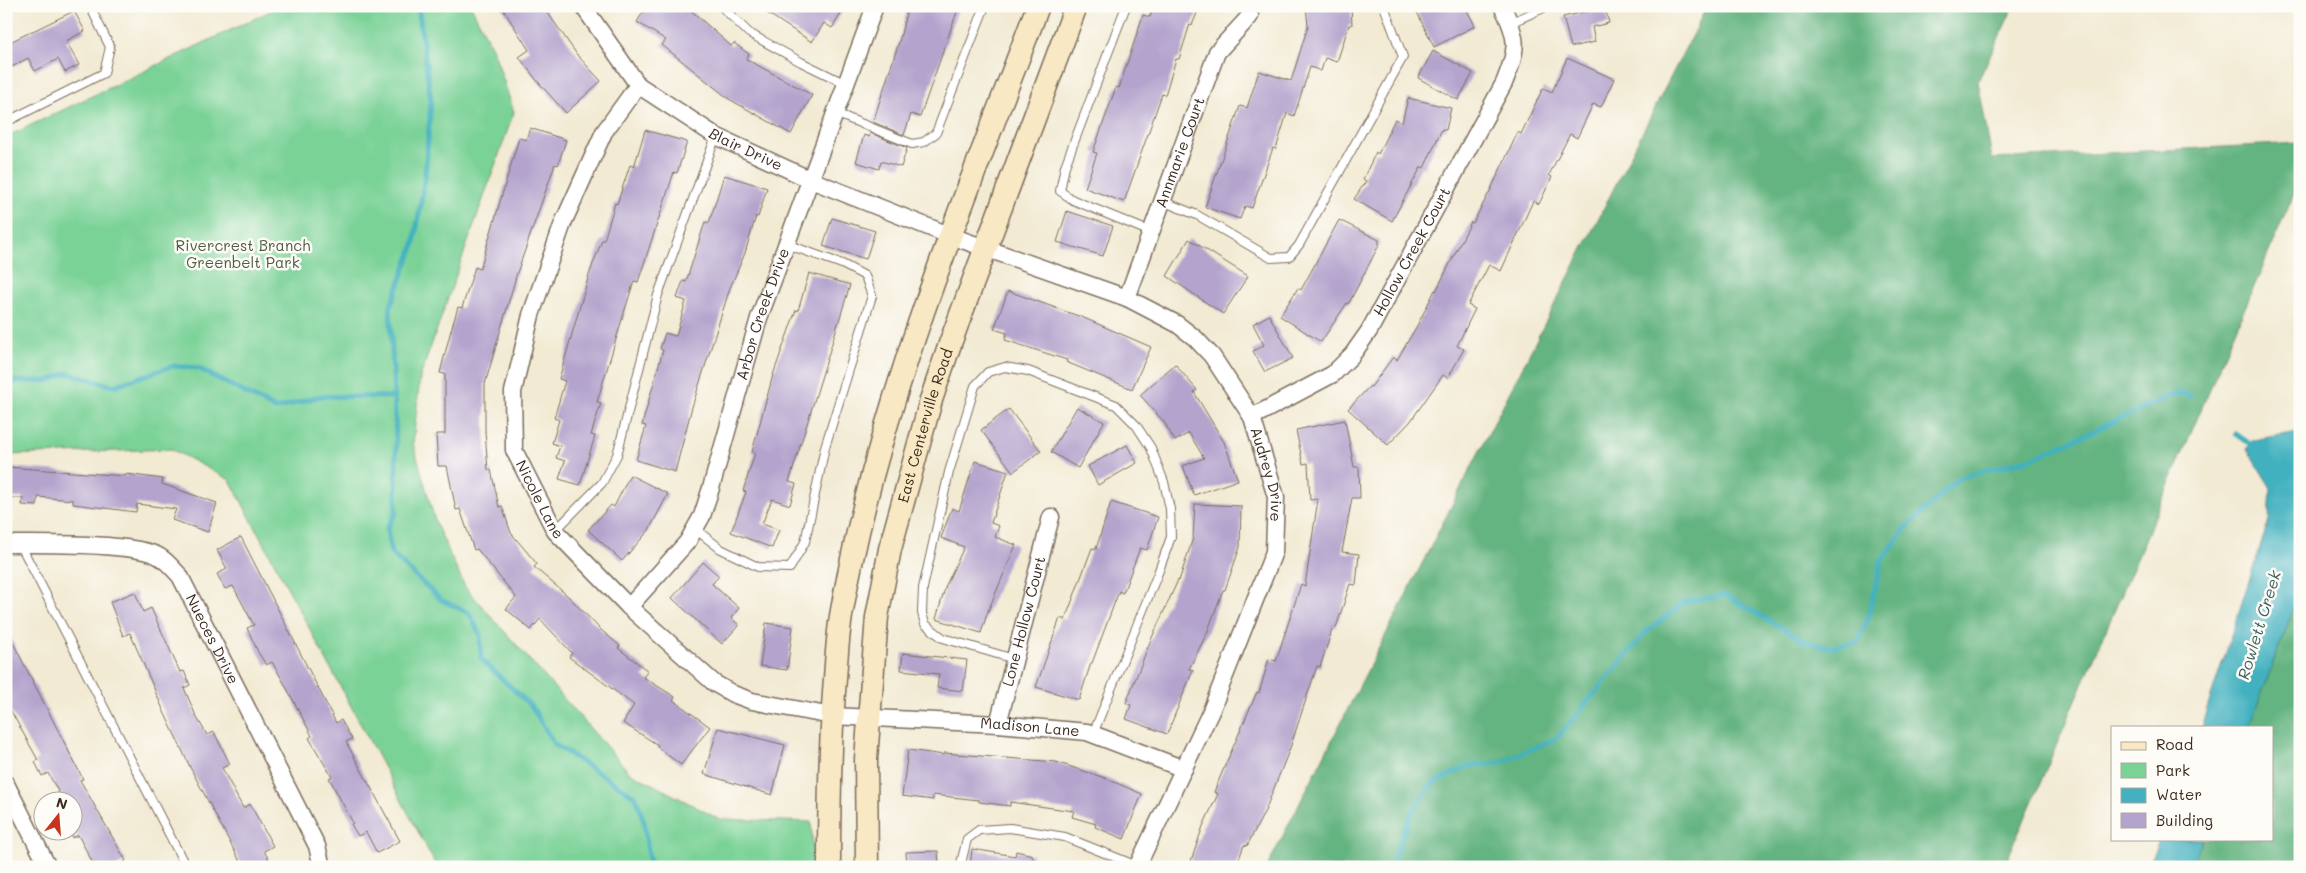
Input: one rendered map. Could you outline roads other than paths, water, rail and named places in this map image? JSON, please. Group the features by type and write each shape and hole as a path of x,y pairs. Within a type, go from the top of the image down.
{"main road":[{"path":"829,867 828,794 832,716 841,618 867,488 898,387 951,236 1038,6"},
{"name":"East Centerville Road","path":"867,867 866,758 877,617 890,549 931,400 1076,6"}],"street":[{"name":"Blair Drive","path":"583,6 638,85 716,136 811,180 951,236"},
{"name":"Arbor Creek Drive","path":"629,607 688,541 695,529 711,488 759,318 875,6"},
{"path":"1502,6 1510,23"},
{"name":"Annmarie Court","path":"1127,298 1217,52 1250,16"},
{"name":"Hollow Creek Court","path":"1252,417 1333,374 1357,347 1410,258 1504,84 1512,64 1516,42 1510,23"},
{"name":"Nicole Lane","path":"638,85 604,132 563,223 531,315 513,392 514,450 555,531 629,607 714,683 732,694 752,701 832,716 870,719"},
{"name":"Audrey Drive","path":"951,236 1127,298 1152,309 1195,338 1212,356 1252,417 1276,497 1274,552 1211,711 1137,867"},
{"name":"Lone Hollow Court","path":"998,724 1051,517"},
{"name":"Nueces Drive","path":"13,544 71,545 139,550 160,557 180,576 316,846 321,863 320,867"},
{"name":"Madison Lane","path":"870,719 998,724 1093,734 1184,769"},
{"path":"6,784 48,867"}],"lane":[{"path":"6,122 104,73 110,46 90,6"},
{"path":"721,6 749,33 846,84"},
{"path":"835,113 912,144 924,142 936,133 985,6"},
{"path":"1126,6 1065,166 1060,191 1073,200 1151,232"},
{"path":"1162,201 1197,215 1271,258 1289,257 1299,245 1403,57 1384,6"},
{"path":"1510,23 1548,6"},
{"path":"555,531 602,483 617,455 658,295 716,136"},
{"path":"695,529 720,549 758,567 790,568 805,542 825,446 872,296 865,276 842,264 786,244"},
{"path":"1014,658 943,638 925,624 922,613 923,588 949,472 975,386 988,372 1005,367 1028,370 1116,405 1136,425 1151,448 1164,482 1170,509 1171,537 1093,734"},
{"path":"13,544 186,867"},
{"path":"960,867 967,839 979,830 1010,828 1065,837 1137,867"}],"water":[{"name":"Rowlett Creek","path":"2300,428 2300,592 2249,726 2201,726 2269,520 2271,488 2247,449 2253,440 2297,432"},
{"path":"2160,840 2203,840 2191,867 2147,867"}],"waterway":[{"path":"418,6 431,101 425,177 414,244 390,308 396,439 396,513 387,528 391,553 441,600 469,613 480,634 481,659 532,707 554,744 636,797 644,822 650,867"},
{"path":"6,381 47,381 67,373 113,386 173,366 198,368 276,409 320,396 394,397"},
{"path":"1390,867 1412,812 1433,783 1469,766 1499,763 1557,738 1646,632 1685,602 1725,595 1806,642 1830,647 1857,643 1867,621 1881,562 1906,528 1959,478 2036,457 2172,395 2183,393 2190,396"},
{"path":"2236,434 2256,448"}],"park label":[{"name":"Rivercrest Branch Greenbelt Park","path":"243,254"}]}
